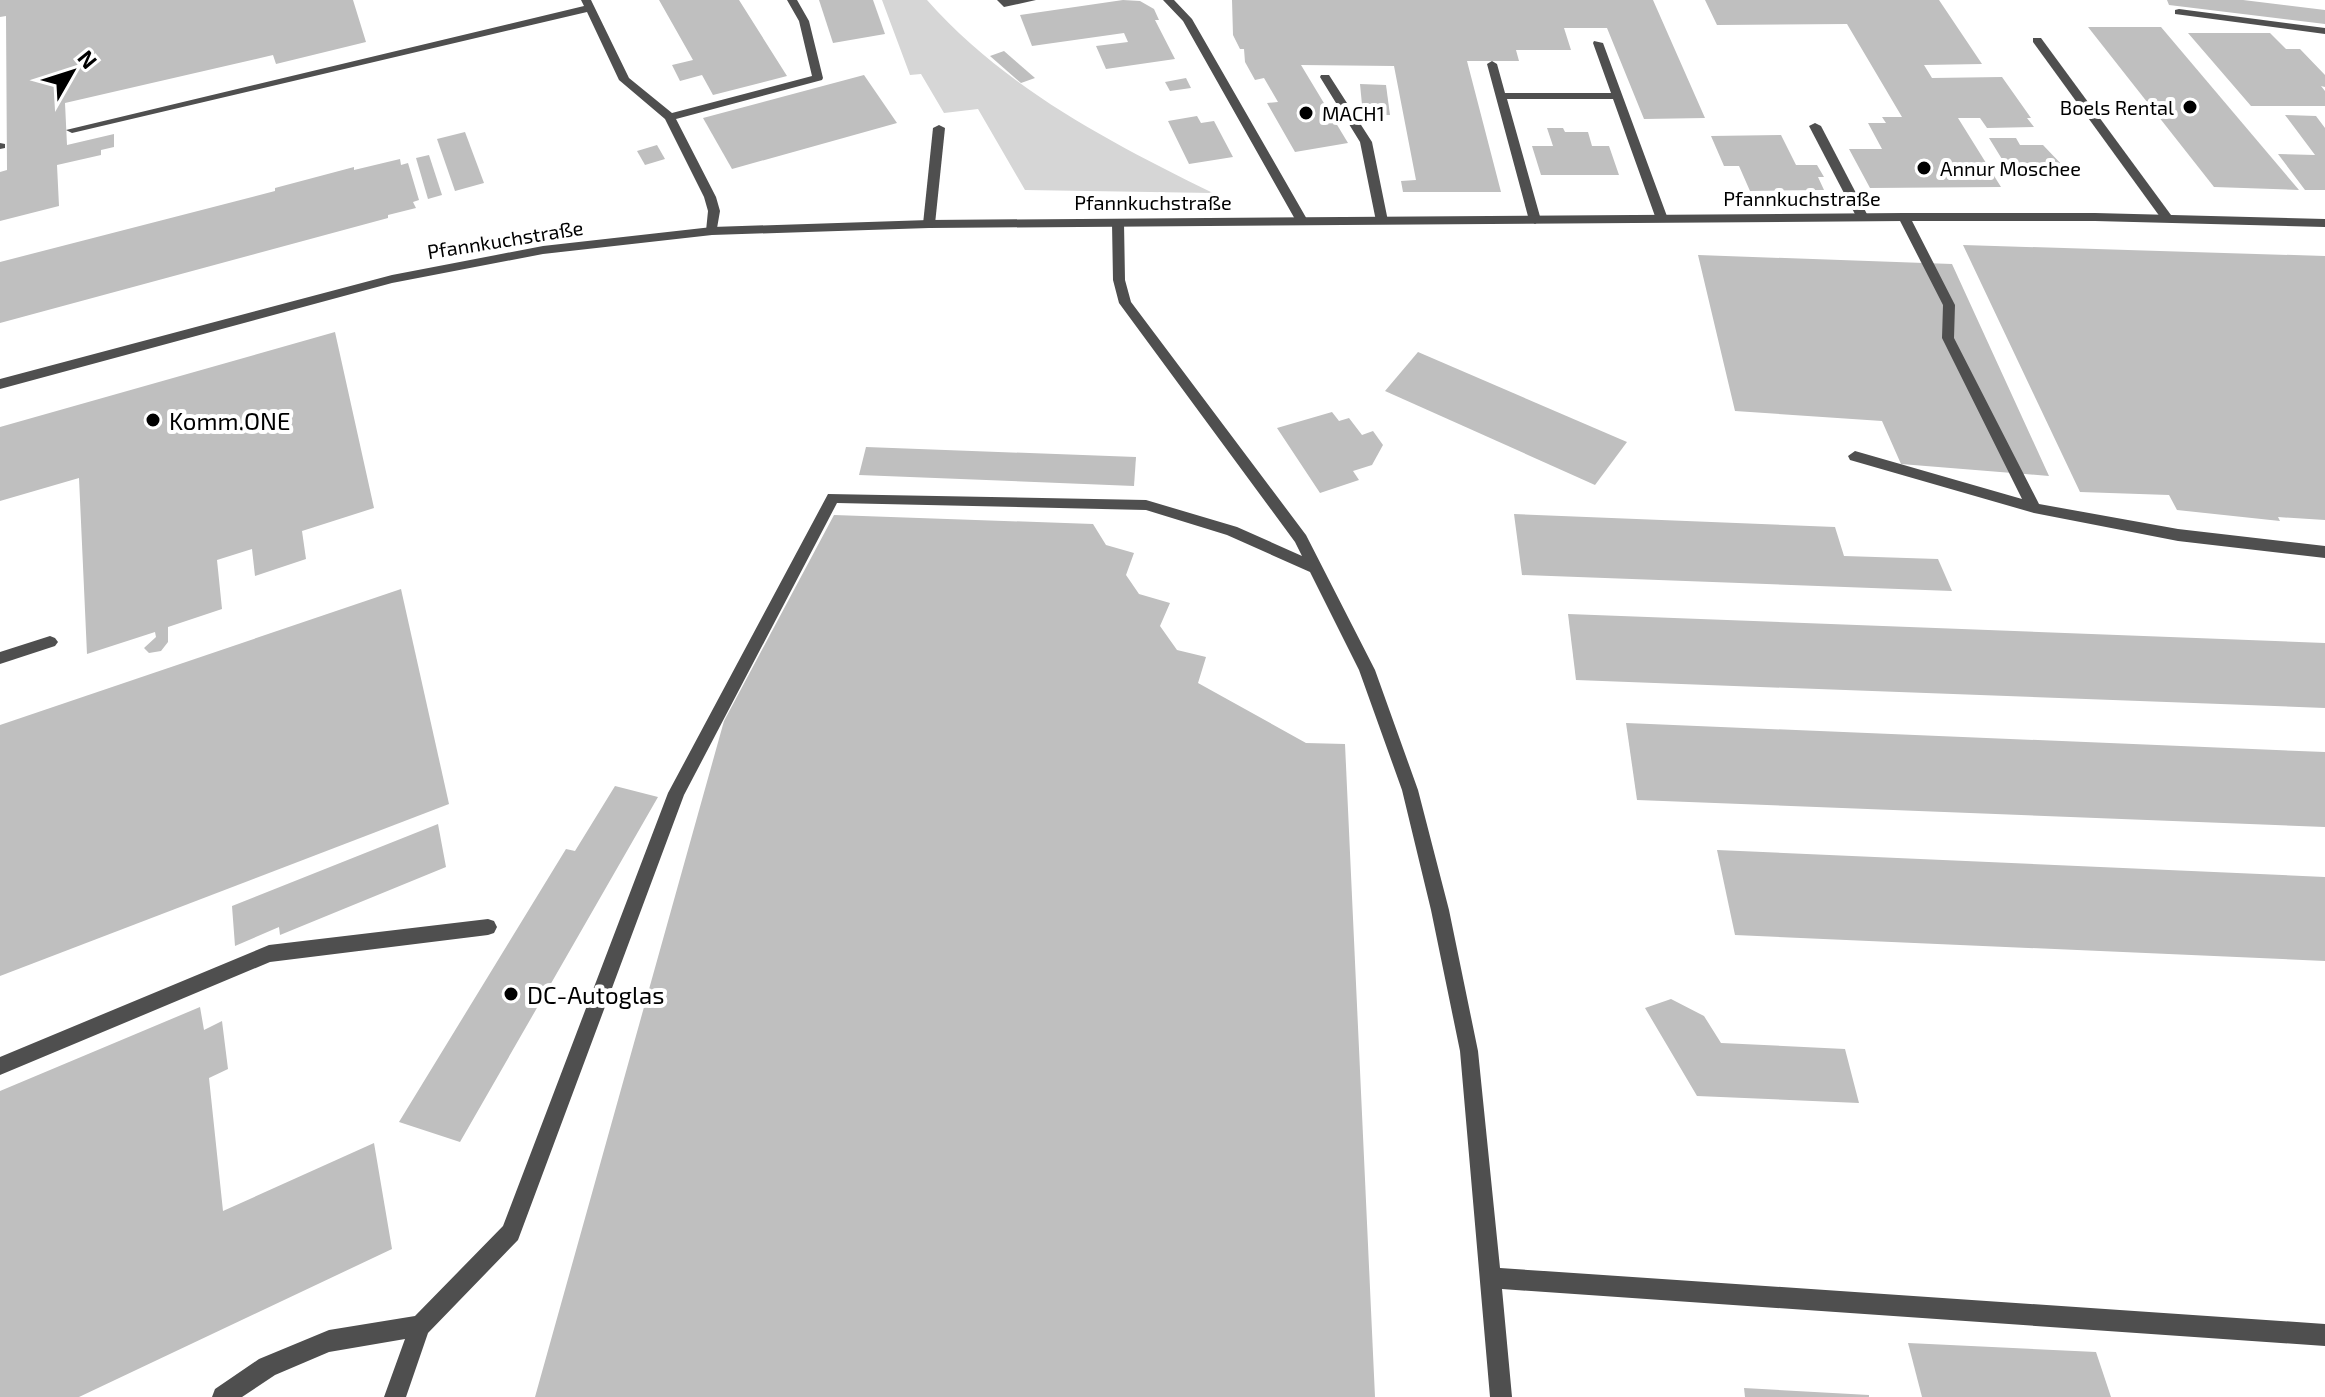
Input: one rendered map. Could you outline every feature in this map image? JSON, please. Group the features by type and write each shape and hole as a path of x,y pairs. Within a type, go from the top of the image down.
{"street":[{"path":"670,117 818,78 804,21 792,0"},
{"path":"1002,0 1004,4 1031,0"},
{"path":"1168,0 1187,19 1302,221"},
{"path":"72,130 588,4 624,80 670,117 710,197 714,211 712,231"},
{"path":"2179,12 2325,31"},
{"path":"2037,40 2167,218"},
{"path":"1598,43 1662,219"},
{"path":"1492,64 1535,220"},
{"path":"1325,77 1366,142 1382,221"},
{"path":"1501,96 1617,96"},
{"path":"1815,126 1863,218"},
{"path":"929,224 939,128"},
{"path":"1904,217 1949,305 1948,338 2034,508"},
{"name":"Pfannkuchstraße","path":"0,384 295,302 405,276 543,250 712,231 929,224 1904,217 2167,218 2325,223"},
{"path":"1118,223 1119,280 1125,303 1301,539 1367,670 1410,790 1440,910 1469,1051 1501,1397"},
{"path":"1855,456 2034,508 2178,535 2325,552"},
{"path":"395,1397 420,1326 511,1233 676,793 833,498 1146,505 1232,531 1315,568"},
{"path":"0,658 50,642"},
{"path":"0,1066 269,954 488,927"},
{"path":"1489,1278 2325,1335"},
{"path":"223,1397 267,1367 329,1341 420,1326"}],"shaded area":[{"path":"882,0 927,0 957,31 1024,86 1097,133 1213,193 1025,190 978,109 944,113 921,74 910,75"}],"building":[{"path":"0,0 353,0 366,42 276,64 273,55 65,103 67,145 114,134 114,147 101,150 101,155 57,165 59,206 0,221 0,172 7,170 6,16 0,17"},
{"path":"659,0 739,0 787,76 713,95 702,75 680,81 672,65 693,60"},
{"path":"819,0 873,0 885,34 833,43"},
{"path":"1123,0 1140,1 1154,9 1159,20 1155,20 1175,59 1106,69 1096,46 1128,42 1124,33 1032,46 1020,15"},
{"path":"1232,0 1653,0 1705,118 1644,119 1607,28 1564,28 1571,50 1516,50 1519,61 1467,61 1501,192 1403,192 1401,181 1416,180 1394,66 1301,65 1348,143 1295,152 1267,103 1278,102 1264,78 1255,80 1245,62 1244,49 1240,49 1233,35"},
{"path":"1705,0 1939,0 1982,64 1924,65 1932,78 2002,77 2034,127 1987,128 1980,118 1958,118 2001,187 1870,188 1849,149 1882,149 1868,123 1886,123 1882,117 1902,117 1847,24 1717,25"},
{"path":"2167,0 2243,0 2325,10 2325,24 2169,5"},
{"name":"Boels Rental","path":"2088,27 2161,27 2299,190 2214,187"},
{"path":"2188,33 2270,33 2286,49 2300,49 2325,75 2325,87 2321,86 2325,91 2325,106 2251,106"},
{"path":"1004,51 1035,78 1021,83 990,56"},
{"path":"864,75 897,123 732,169 703,118"},
{"path":"1186,78 1191,88 1170,91 1165,82"},
{"path":"1360,84 1386,85 1390,115 1363,115"},
{"path":"2285,115 2316,116 2325,128 2325,190 2305,190 2278,154 2315,155"},
{"path":"1197,116 1201,123 1214,121 1233,157 1189,164 1168,121"},
{"path":"1547,128 1588,132 1592,146 1609,146 1619,175 1541,175 1532,146 1553,146"},
{"path":"465,132 484,183 455,191 437,139"},
{"path":"1781,135 1796,165 1817,165 1824,177 1818,177 1824,190 1750,191 1739,166 1724,166 1711,136"},
{"path":"1989,138 2016,138 2020,145 2043,145 2064,167 2058,167 2065,177 2013,177"},
{"path":"657,145 665,159 645,165 637,151"},
{"path":"429,155 442,195 428,199 416,158"},
{"path":"400,159 401,165 408,163 419,200 413,202 416,208 0,323 0,262 275,191 275,188 354,167 354,170"},
{"path":"1963,245 2325,256 2325,520 2278,517 2280,521 2177,510 2169,495 2080,492"},
{"path":"1698,255 1952,264 2049,476 1901,464 1882,421 1735,411"},
{"path":"335,332 374,508 302,531 306,559 255,576 252,549 217,560 222,609 168,627 168,642 161,651 149,653 144,648 156,637 155,632 87,654 79,478 0,501 0,427"},
{"path":"1418,352 1627,442 1595,485 1385,391"},
{"path":"1332,412 1339,421 1349,418 1362,435 1373,431 1383,445 1372,465 1353,471 1359,480 1320,493 1277,428"},
{"path":"866,447 1136,457 1134,486 859,475"},
{"path":"1514,514 1835,527 1844,556 1938,559 1952,591 1522,575"},
{"path":"834,515 1093,524 1106,545 1134,553 1126,575 1139,594 1170,603 1160,626 1177,650 1206,657 1198,683 1306,743 1345,744 1375,1397 535,1397 724,721"},
{"path":"401,589 449,804 0,976 0,725"},
{"path":"1568,614 2325,643 2325,708 1576,680"},
{"path":"1626,723 2325,752 2325,827 1637,800"},
{"path":"615,786 658,797 460,1142 399,1122 566,849 575,851"},
{"path":"438,824 446,867 280,935 279,927 235,946 232,906"},
{"path":"1717,850 2325,877 2325,961 1735,935"},
{"path":"1671,999 1704,1016 1721,1043 1845,1049 1859,1103 1697,1096 1645,1008"},
{"path":"200,1007 204,1030 222,1021 228,1069 209,1078 223,1211 374,1143 392,1249 79,1397 0,1397 0,1091"},
{"path":"1908,1343 2096,1352 2111,1397 1922,1397"},
{"path":"1744,1388 1869,1395 1869,1397 1745,1397"}],"place":[{"name":"Boels Rental","path":"2190,107"},
{"name":"MACH1","path":"1306,113"},
{"name":"Annur Moschee","path":"1924,168"},
{"name":"Komm.ONE","path":"153,420"},
{"name":"DC-Autoglas","path":"511,994"}]}
